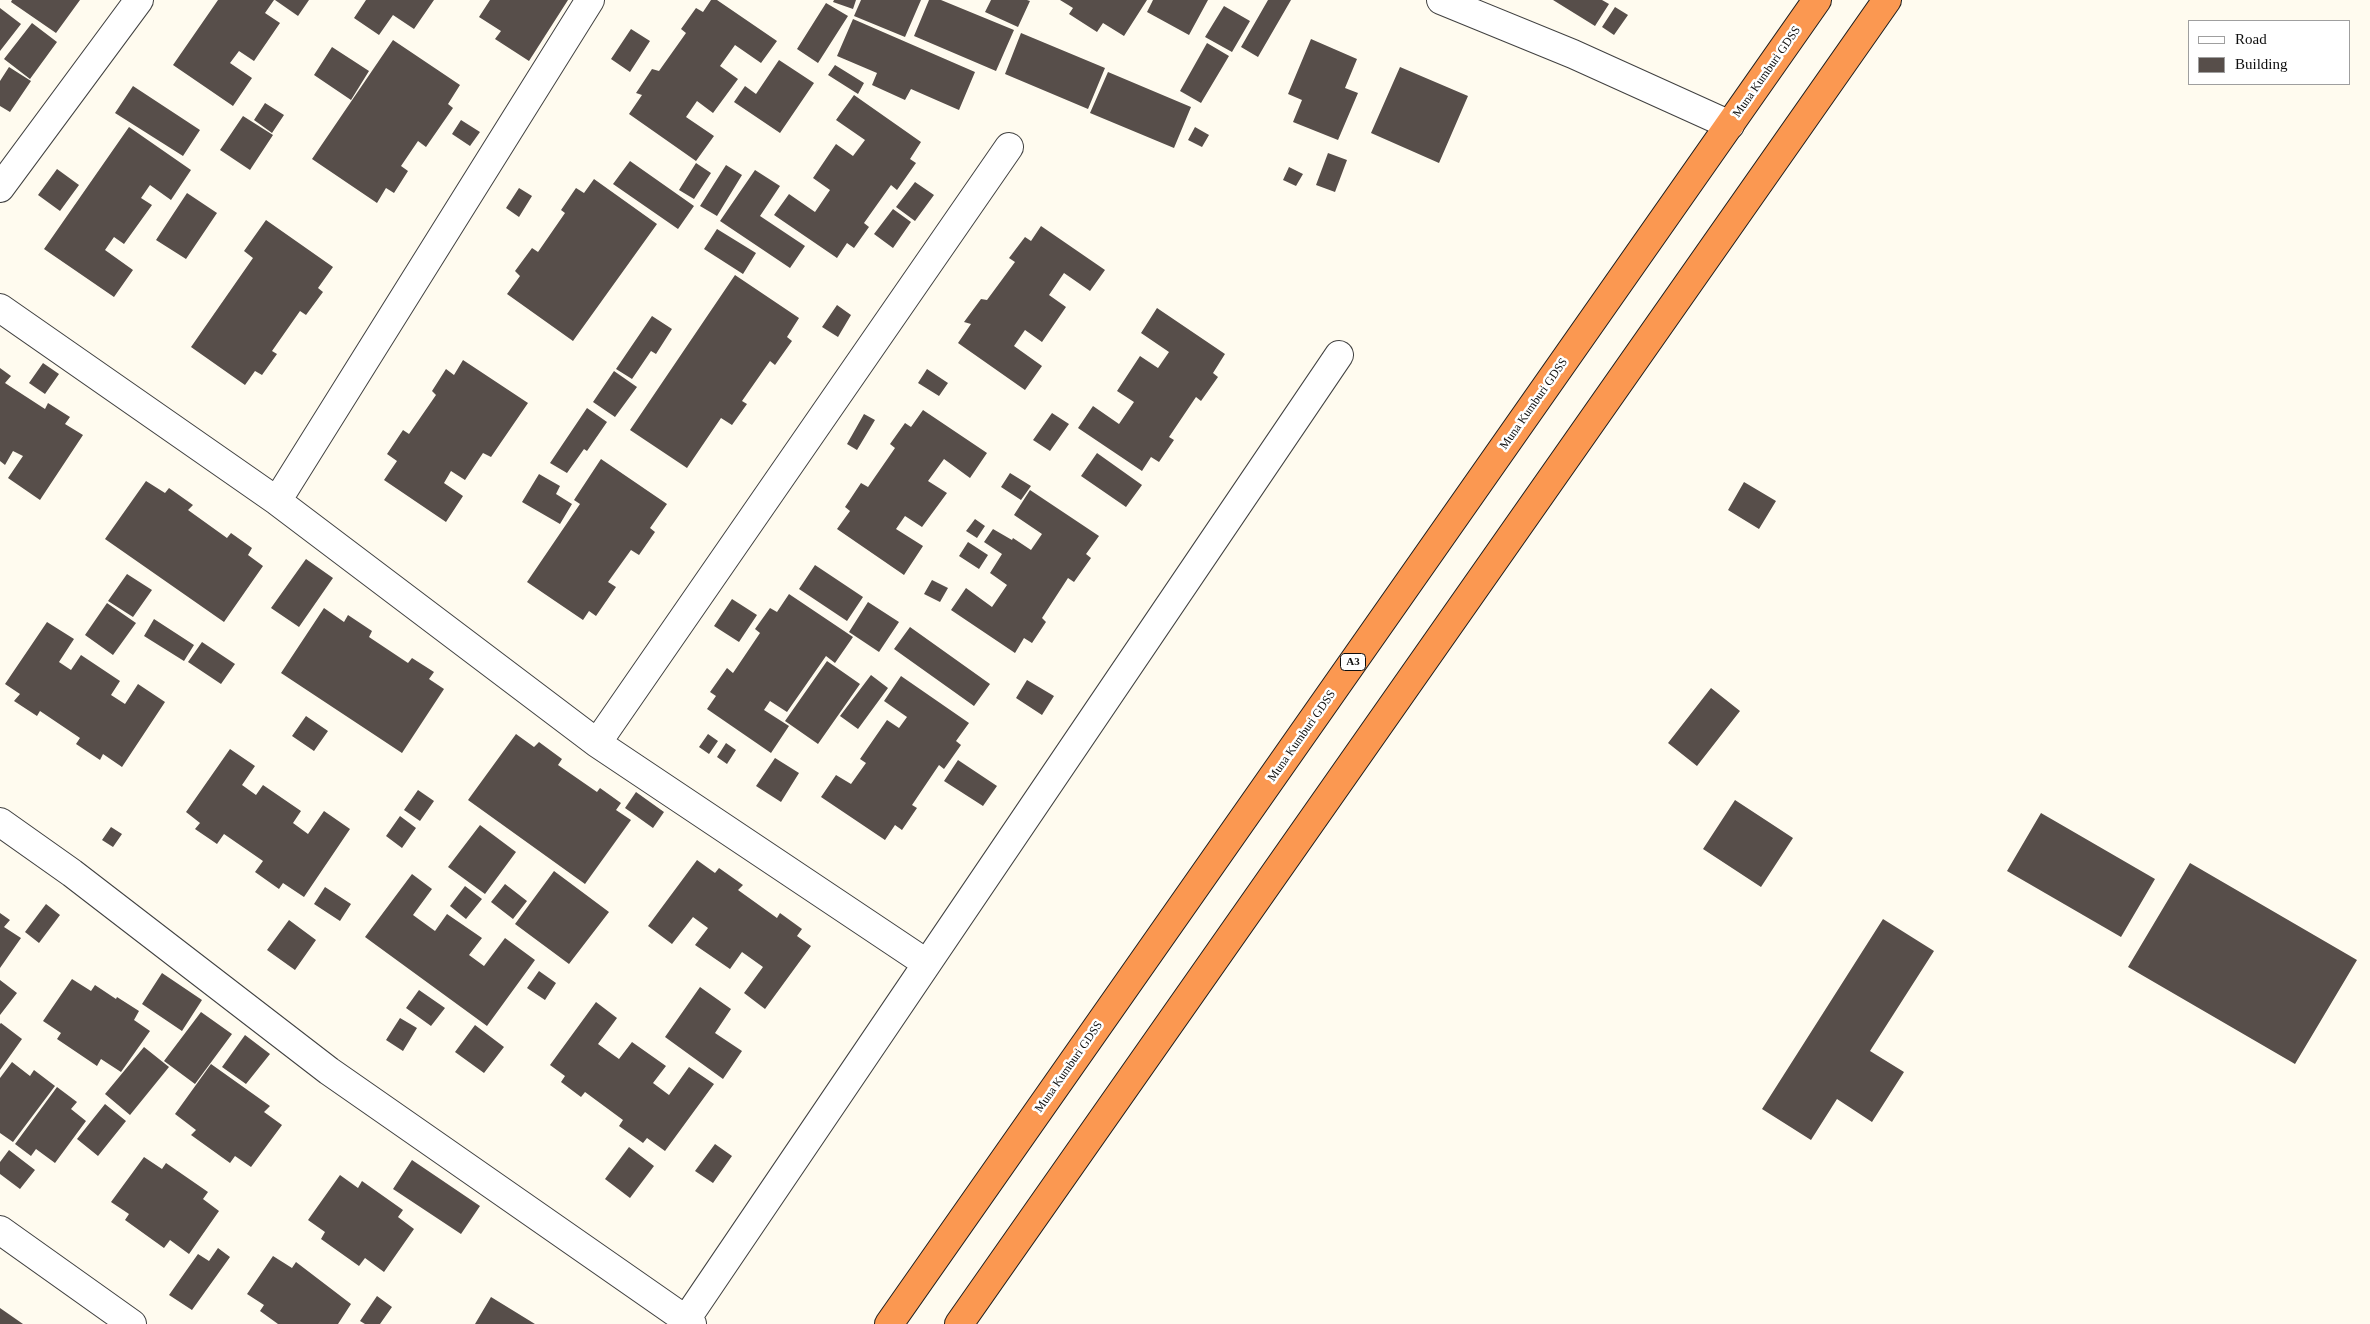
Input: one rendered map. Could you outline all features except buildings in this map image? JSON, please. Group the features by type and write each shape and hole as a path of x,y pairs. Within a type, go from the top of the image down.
{"highway":[{"name":"Muna Kumburi GDSS","path":"889,1324 1817,0"},
{"path":"959,1324 1887,0"}],"street":[{"path":"0,188 138,0"},
{"path":"277,500 590,0"},
{"path":"1442,0 1572,54 1730,125"},
{"path":"597,743 1009,147"},
{"path":"0,308 277,500 597,743 926,963"},
{"path":"0,822 72,872 329,1071 687,1323 926,963 1338,355"},
{"path":"0,1230 131,1324"}]}
